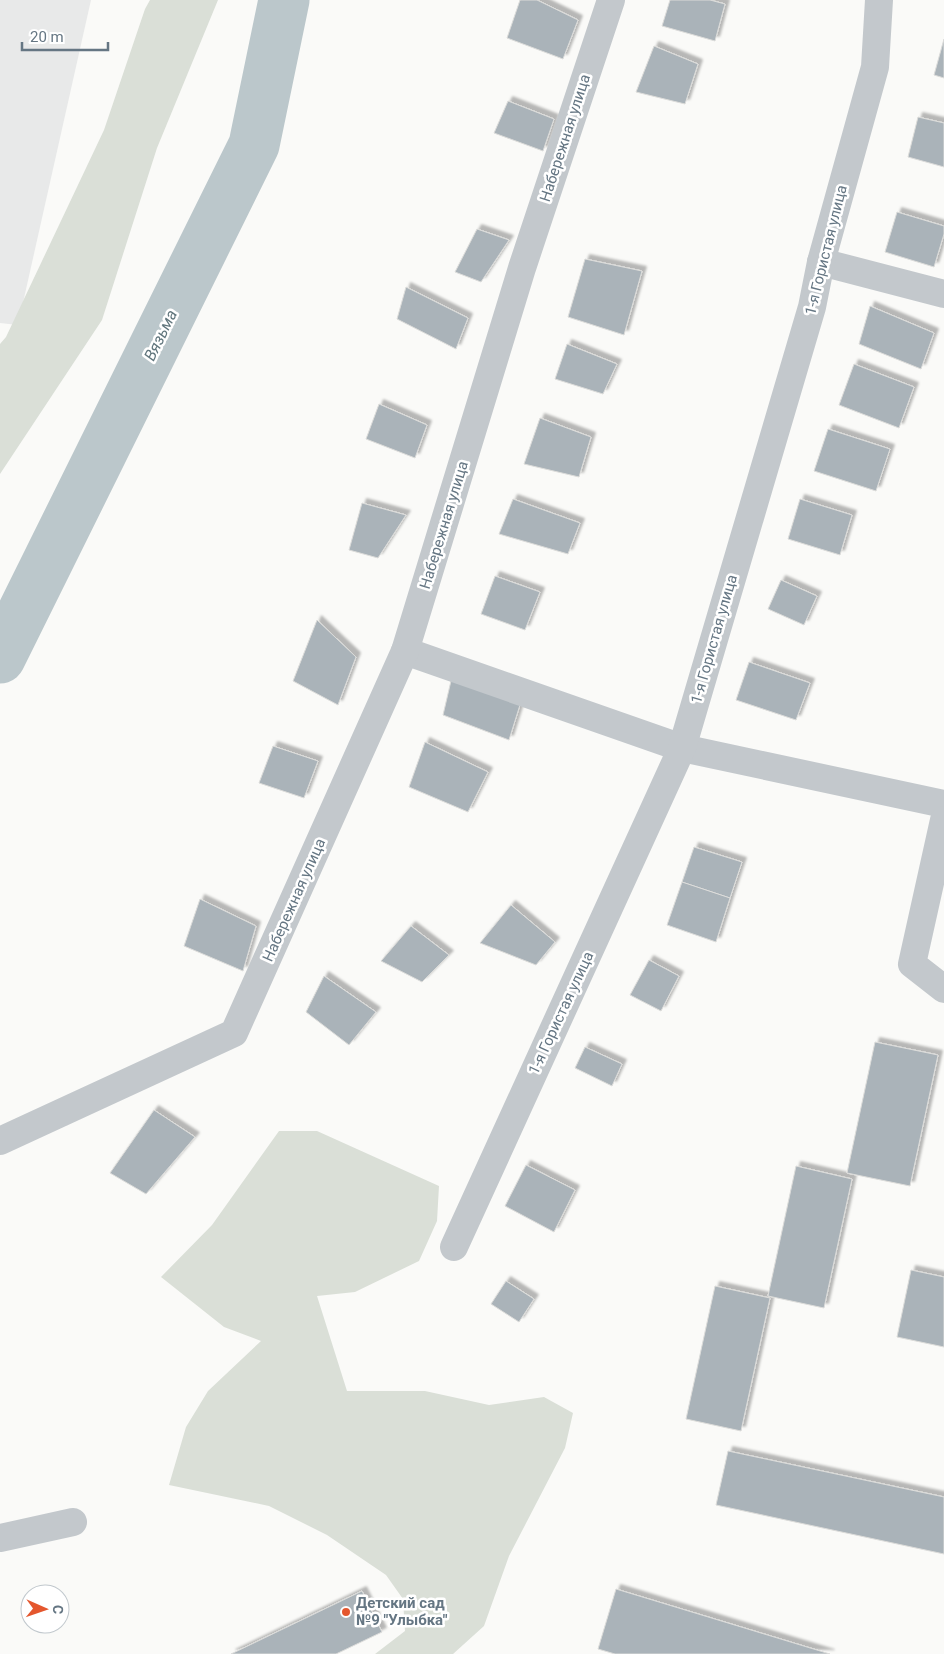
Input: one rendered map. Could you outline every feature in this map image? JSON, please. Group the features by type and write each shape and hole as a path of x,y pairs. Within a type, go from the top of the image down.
{"street":[{"name":"Набережная улица","path":"0,1141 234,1033 405,651 522,268 611,0"},
{"name":"1-я Гористая улица","path":"454,1247 682,748 812,307 821,262 875,67 879,0"},
{"path":"821,262 944,294"},
{"path":"405,651 682,748 944,804"},
{"path":"944,820 912,964 944,989"},
{"path":"0,1538 73,1522"}],"shaded area":[{"path":"0,0 91,0 18,325 0,323"},
{"path":"150,0 218,0 157,148 102,320 0,474 0,344 6,337 104,130 145,9"},
{"path":"279,1131 317,1131 439,1186 437,1221 419,1261 355,1292 317,1296 347,1391 425,1391 489,1405 544,1397 573,1413 565,1448 509,1556 484,1626 453,1654 375,1654 405,1631 403,1599 386,1575 327,1535 269,1506 169,1485 186,1427 208,1391 261,1341 224,1327 161,1277 212,1225"}],"building":[{"path":"520,0 537,0 578,20 563,59 507,38"},
{"path":"670,0 710,0 725,4 715,41 662,26"},
{"path":"944,39 944,78 934,75"},
{"path":"654,46 698,64 685,104 636,92"},
{"path":"508,101 554,119 543,151 494,133"},
{"path":"918,117 944,123 944,167 908,157"},
{"path":"897,212 944,226 944,234 934,267 885,252"},
{"path":"477,229 509,240 481,282 455,272"},
{"path":"585,259 642,271 624,335 568,317"},
{"path":"406,287 468,318 456,349 397,319"},
{"path":"870,306 934,333 921,369 859,344"},
{"path":"567,344 617,364 603,394 555,379"},
{"path":"854,364 914,387 899,428 839,405"},
{"path":"379,404 427,425 415,458 366,439"},
{"path":"540,418 591,437 579,477 524,464"},
{"path":"828,429 890,449 876,491 814,471"},
{"path":"513,499 580,523 568,554 499,534"},
{"path":"800,499 852,515 840,555 788,539"},
{"path":"362,503 406,515 378,558 349,550"},
{"path":"495,576 540,592 525,630 481,614"},
{"path":"781,580 817,596 804,625 768,609"},
{"path":"317,620 356,657 338,705 293,681"},
{"path":"749,662 810,683 796,720 736,700"},
{"path":"454,668 524,692 509,740 443,715"},
{"path":"425,742 488,772 468,812 409,787"},
{"path":"273,746 318,761 304,798 259,783"},
{"path":"694,847 742,862 730,898 682,882"},
{"path":"682,882 730,898 716,942 667,925"},
{"path":"200,899 256,926 243,971 184,946"},
{"path":"511,905 555,942 536,965 480,943"},
{"path":"411,926 449,955 422,982 381,961"},
{"path":"649,960 679,976 661,1011 630,995"},
{"path":"324,976 376,1012 349,1045 306,1012"},
{"path":"875,1042 938,1055 910,1186 847,1173"},
{"path":"585,1047 622,1064 612,1086 575,1068"},
{"path":"154,1110 195,1137 146,1194 110,1173"},
{"path":"526,1165 575,1190 554,1232 505,1206"},
{"path":"796,1166 852,1179 824,1308 768,1296"},
{"path":"911,1270 944,1277 944,1347 897,1337"},
{"path":"506,1281 534,1299 519,1322 491,1304"},
{"path":"715,1286 770,1298 741,1431 686,1419"},
{"path":"728,1451 944,1497 944,1554 716,1505"},
{"path":"616,1589 830,1654 615,1654 598,1649"},
{"name":"Детский сад №9 \"Улыбка\"","path":"362,1591 382,1632 336,1654 231,1654"}],"waterway":[{"name":"Вязьма","path":"0,658 254,145 284,0"}],"place":[{"name":"Детский сад №9 \"Улыбка\"","path":"346,1612"}]}
